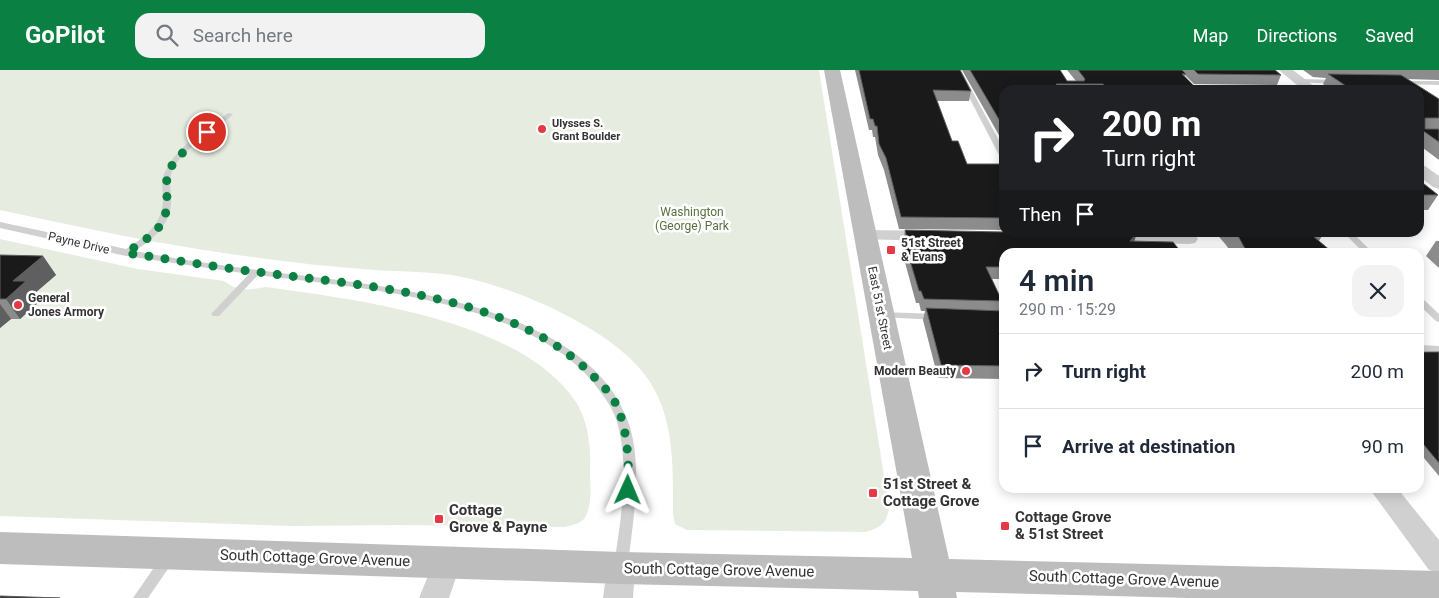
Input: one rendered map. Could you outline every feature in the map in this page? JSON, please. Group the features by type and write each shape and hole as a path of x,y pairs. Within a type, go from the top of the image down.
{"main road":[{"name":"East 51st Street","path":"832,70 936,586"},
{"name":"South Cottage Grove Avenue","path":"0,548 446,562 619,583 1439,588"}],"street":[{"path":"1285,70 1305,85"},
{"path":"1424,173 1439,184"},
{"path":"865,235 951,236"},
{"path":"1086,238 1191,241"},
{"path":"1386,493 1439,562"},
{"path":"434,598 446,562"}],"lane":[{"path":"958,70 999,148"},
{"path":"1300,81 1346,82"},
{"path":"1392,83 1439,83"},
{"path":"126,253 153,234 164,222 167,201 166,181 170,169 178,158 230,114"},
{"name":"Payne Drive","path":"0,225 126,253 256,272 389,288 473,309 558,346 581,363 603,385 616,404 626,438 629,471 628,508 619,583"},
{"path":"1352,237 1364,248"},
{"path":"216,314 256,272"},
{"path":"1424,305 1439,319"},
{"path":"881,315 944,317"},
{"path":"1424,348 1439,349"},
{"path":"140,598 171,554"}],"green space":[{"name":"Washington (George) Park","path":"0,70 819,70 889,507 887,518 879,527 865,532 687,530 675,524 673,514 672,460 667,424 655,390 645,375 630,358 587,327 561,313 509,290 451,275 329,266 220,253 0,210"},
{"path":"0,239 138,269 224,281 239,289 266,287 390,307 434,318 478,333 517,351 551,374 576,402 584,418 590,454 590,497 586,515 583,520 566,527 291,526 0,516"}],"building":[{"path":"859,70 960,70 971,91 933,90 952,141 958,141 967,164 999,164 999,218 901,217 886,158 879,144 877,126 875,126 873,119 870,119"},
{"path":"970,70 1060,70 1067,81 1084,81 1085,79 1078,70 1182,70 1186,74 1182,74 1193,85 999,85 999,119"},
{"path":"1194,70 1275,70 1281,75 1198,74"},
{"path":"1328,74 1401,75 1417,85 1344,85"},
{"path":"1424,90 1439,99 1439,118 1425,118 1425,129 1439,129 1439,142 1424,132"},
{"path":"1424,184 1438,195 1424,195"},
{"path":"905,230 999,232 999,237 1134,237 1130,241 1173,242 1178,248 999,248 999,267 986,267 999,295 999,301 924,299 921,291 919,291 905,244 908,244"},
{"path":"1239,237 1314,237 1327,248 1245,248"},
{"path":"0,255 43,256 13,281 26,281 6,299 0,299"},
{"path":"926,308 999,311 999,366 941,365"},
{"path":"1424,352 1439,352 1439,463 1424,445"},
{"path":"0,596 60,598 0,598"}],"place":[{"name":"Ulysses S. Grant Boulder","path":"542,129"},
{"name":"51st Street & Evans","path":"891,250"},
{"name":"General Jones Armory","path":"18,305"},
{"name":"Modern Beauty","path":"966,371"},
{"name":"51st Street & Cottage Grove","path":"873,493"},
{"name":"Cottage Grove & Payne","path":"439,519"},
{"name":"Cottage Grove & 51st Street","path":"1005,526"}],"route":[{"path":"207,132 178,158 170,169 166,181 167,201 164,222 153,234 126,253 256,272 389,288 473,309 518,326 558,346 581,363 603,385 616,404 626,438 629,471 628,490"}]}
